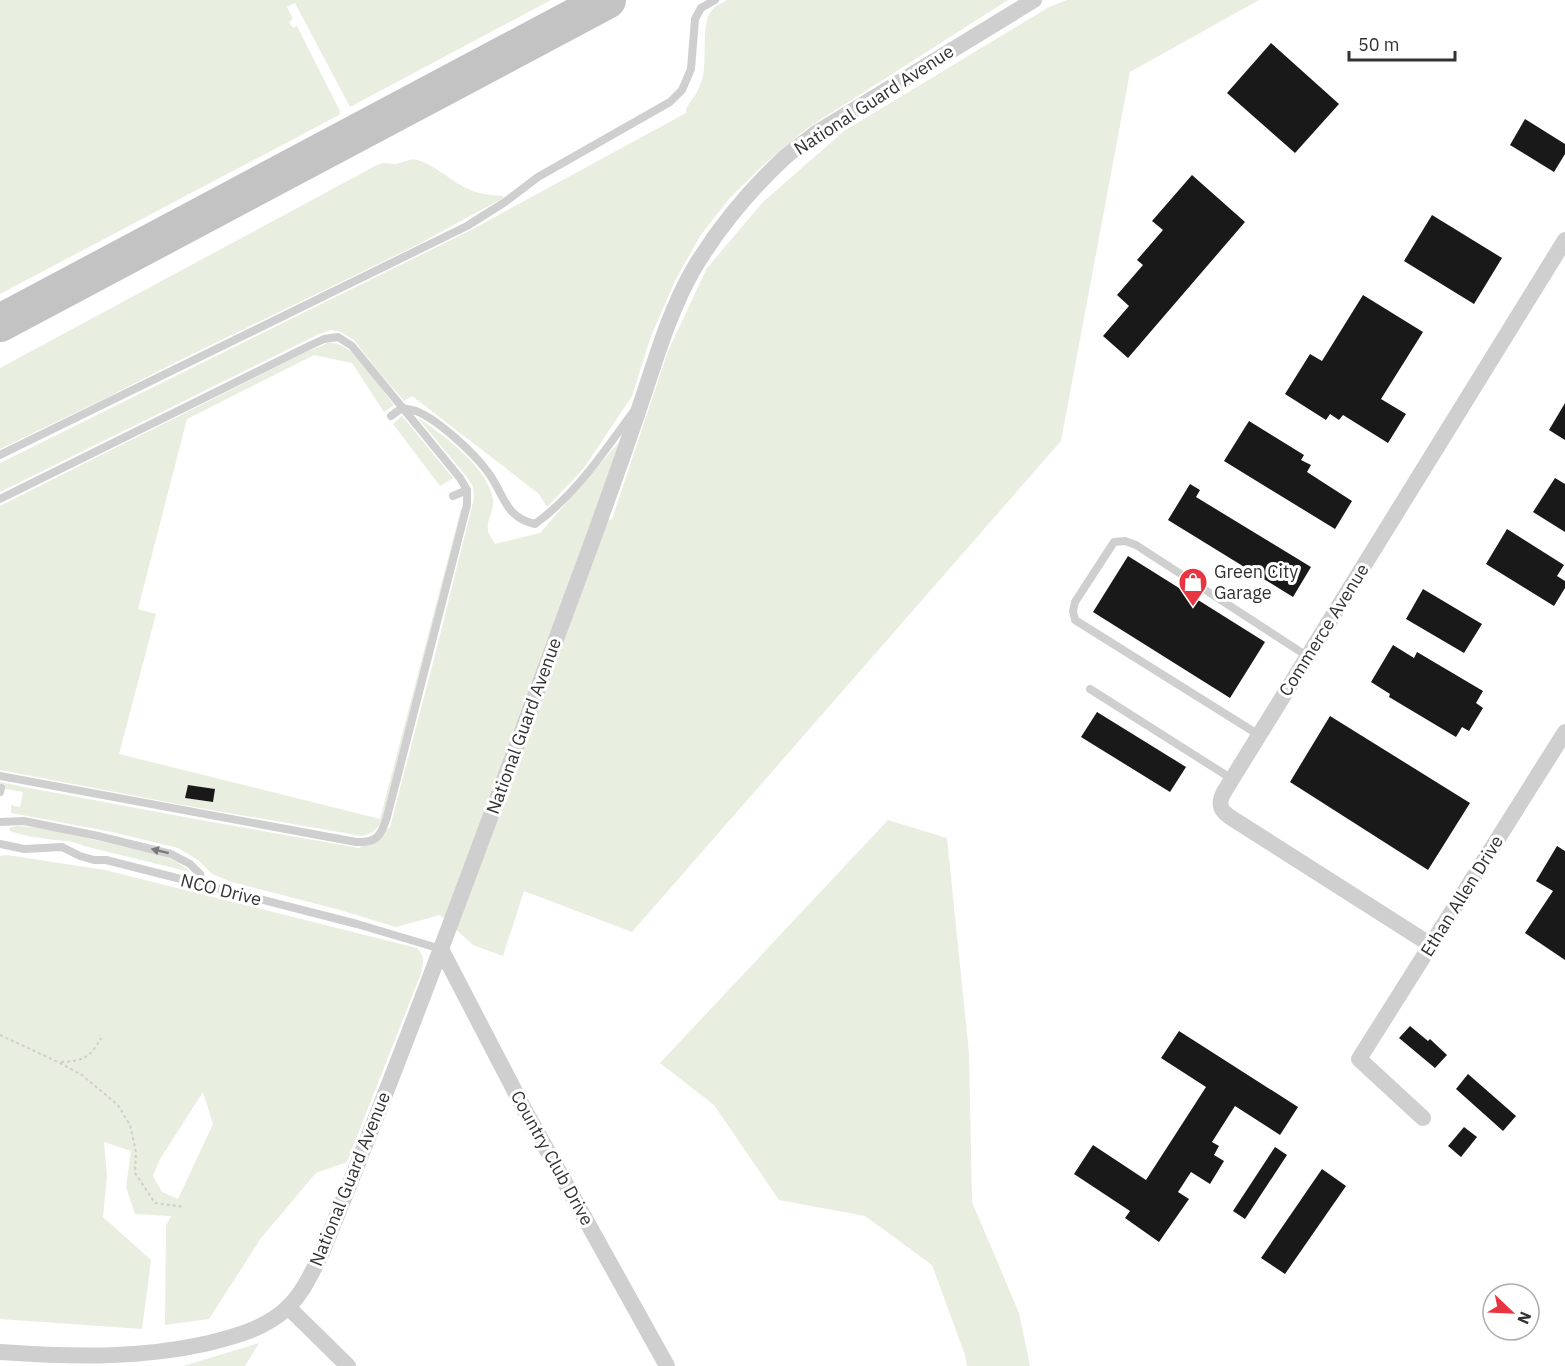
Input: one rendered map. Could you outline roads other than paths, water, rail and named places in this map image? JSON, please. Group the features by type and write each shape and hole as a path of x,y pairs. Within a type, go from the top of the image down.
{"street":[{"name":"National Guard Avenue","path":"0,1352 99,1357 193,1347 238,1335 266,1323 288,1307 306,1284 323,1250 441,949 601,519 659,346 674,308 693,271 715,237 747,196 783,159 816,133 1034,0"},
{"name":"Commerce Avenue","path":"1431,945 1226,814 1221,807 1220,800 1565,240"},
{"name":"Ethan Allen Drive","path":"1423,1118 1359,1059 1565,732"},
{"name":"Country Club Drive","path":"441,949 523,1107 667,1366"},
{"path":"288,1307 348,1366"}],"lane":[{"path":"0,455 467,226 506,202 537,177 670,102 682,90 691,69 695,19 701,8 715,0"},
{"path":"0,499 324,339 338,338 352,346 460,478 467,490 464,520 387,817 378,838 367,843 356,842 0,776"},
{"path":"391,416 402,408 417,411 436,422 474,455 489,472 513,514 523,521 535,524 550,513 581,480 642,400"},
{"path":"453,496 467,490"},
{"path":"1259,735 1075,620 1073,611 1075,602 1114,542 1125,541 1136,545 1307,656"},
{"path":"1090,689 1232,778"},
{"path":"0,822 24,821 171,854 190,864 200,874 202,885"},
{"name":"NCO Drive","path":"0,844 24,849 62,847 94,860 106,860 357,924 441,949"}],"place":[{"name":"Green City Garage","path":"1193,608"}]}
